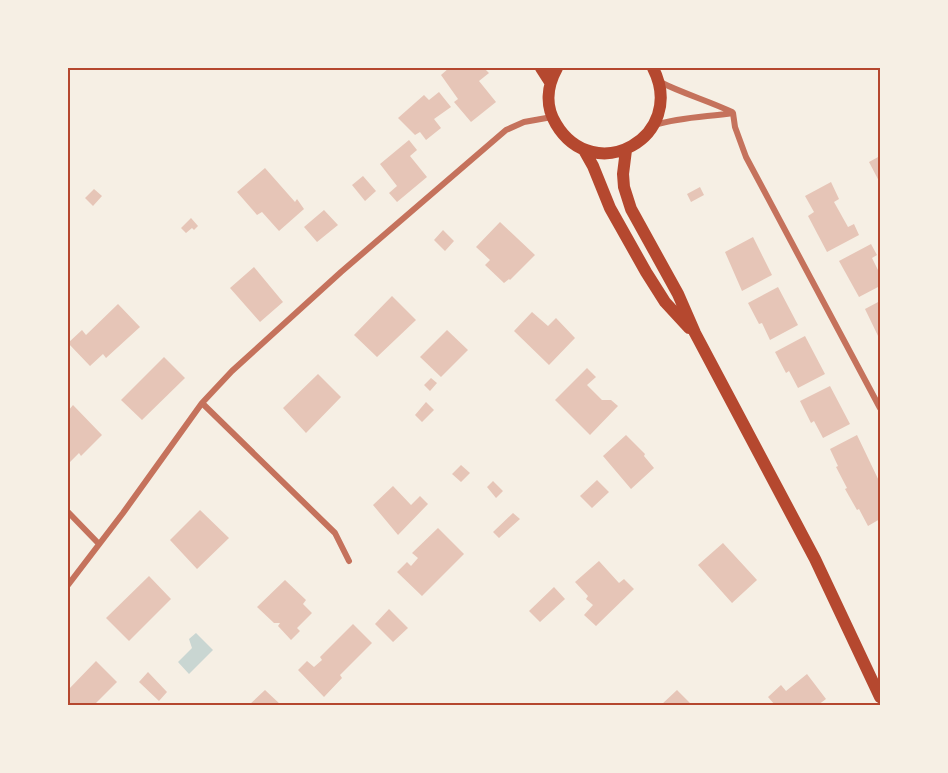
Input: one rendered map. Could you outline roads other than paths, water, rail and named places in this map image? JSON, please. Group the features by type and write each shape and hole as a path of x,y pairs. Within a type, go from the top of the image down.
{"main road":[{"path":"541,68 550,82"},
{"path":"557,68 550,82 548,95 552,117 561,132 571,142 584,150 598,153 626,150 647,135 654,125 661,104 660,82 653,68"},
{"path":"584,150 610,208 646,272 665,302 695,333"},
{"path":"626,150 623,174 627,198 645,236 678,294 695,333 815,559 880,697"}],"street":[{"path":"660,82 687,96 714,103 733,113"},
{"path":"654,125 686,117 733,113"},
{"path":"733,113 735,127 746,157 880,408"},
{"path":"68,585 202,403 232,371 333,279 506,130 524,122 552,117"},
{"path":"202,403 335,533 349,561"},
{"path":"68,512 99,544"}]}
